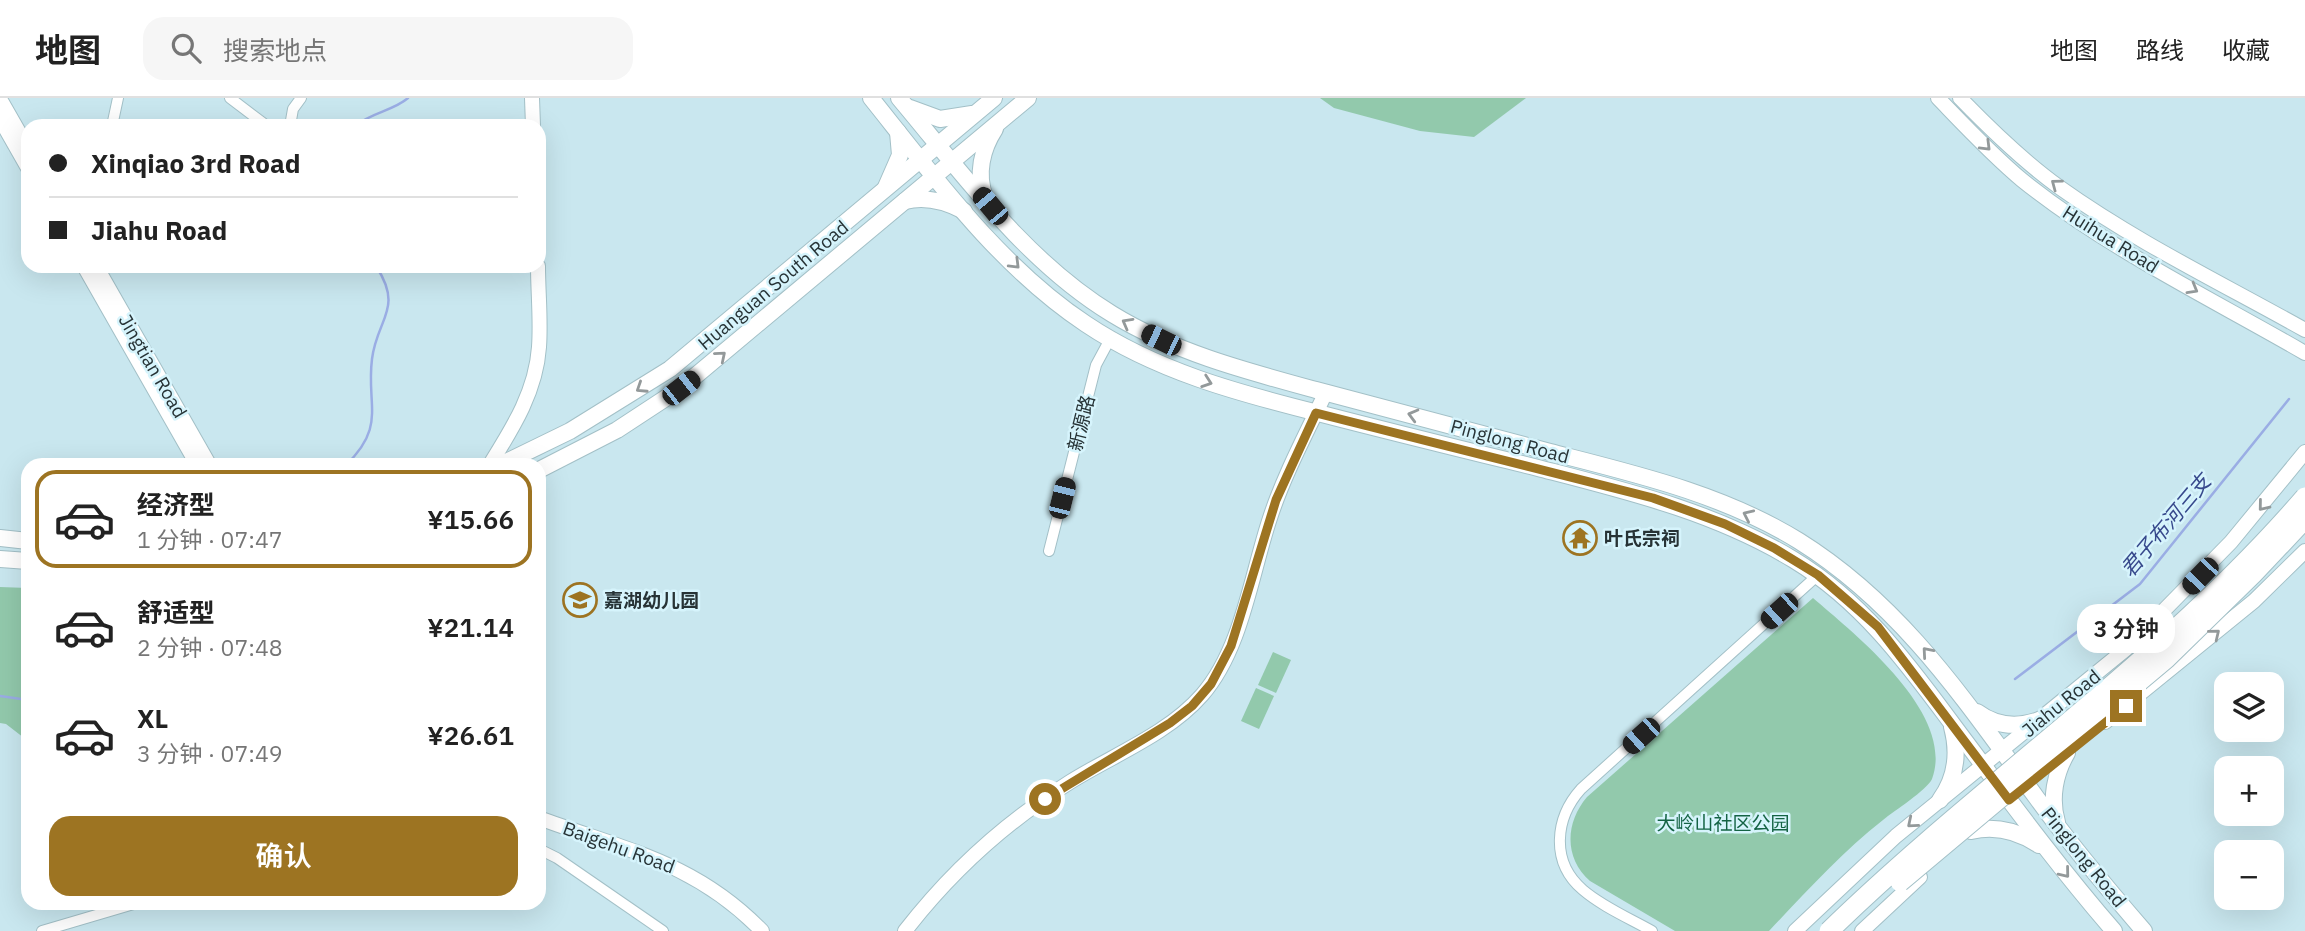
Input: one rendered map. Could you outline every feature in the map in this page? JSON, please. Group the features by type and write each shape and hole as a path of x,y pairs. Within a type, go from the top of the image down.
{"highway":[{"path":"1829,931 1947,822 2167,639 2243,565 2305,497"},
{"path":"1848,931 1933,852 2185,642 2305,519"}],"main road":[{"path":"532,98 533,119"},
{"name":"Pinglong Road","path":"872,98 968,215 1050,297 1110,339 1184,374 1316,413 1675,505 1750,536 1818,575 1878,627 2048,851 2114,931"},
{"name":"Huanguan South Road","path":"514,458 581,425 670,369 994,98"},
{"name":"Huanguan South Road","path":"546,466 617,430 681,388 1028,98"},
{"name":"Huihua Road","path":"1938,98 2011,169 2070,216 2303,352"},
{"name":"Huihua Road","path":"1960,98 2020,156 2078,200 2123,229 2305,330"},
{"path":"0,99 21,136"},
{"path":"901,100 926,116 940,119 964,117 978,111"},
{"name":"Pinglong Road","path":"901,100 990,206 1024,242 1068,282 1128,323 1205,357 1326,393 1668,483 1761,521 1816,553 1876,600 1924,648 2062,831 2144,931"},
{"path":"0,119 21,156"},
{"path":"990,206 982,187 981,166 987,144 1000,122"},
{"path":"878,197 892,177 900,155 897,130"},
{"path":"905,201 937,201 968,215"},
{"name":"Jingtian Road","path":"88,273 193,458"},
{"name":"Jingtian Road","path":"100,273 205,458"},
{"path":"494,458 517,419 534,378 539,349 538,273"},
{"path":"905,931 946,884 1003,831 1066,784 1170,723 1192,706 1211,684 1231,646 1276,500 1326,393"},
{"name":"Jiahu Road","path":"1795,931 1869,860 2105,668 2157,620 2254,516 2305,452"},
{"path":"0,538 21,540"},
{"path":"1863,931 1971,831 2254,601 2305,551"},
{"path":"0,559 21,560"},
{"path":"1969,706 1993,721 2008,725 2026,725 2042,719"},
{"path":"1940,800 1951,781 1955,762 1954,737 1946,716"},
{"path":"1971,831 1990,828 2012,831 2048,851 2062,831 2054,807 2055,786 2059,768 2067,753"},
{"name":"Baigehu Road","path":"546,821 689,873 726,898 762,931"}],"street":[{"path":"114,119 118,98"},
{"path":"230,98 258,119"},
{"path":"291,119 293,109 301,98"},
{"name":"新源路","path":"1049,551 1096,365 1110,339"},
{"path":"1652,931 1592,897 1571,878 1564,866 1559,839 1565,812 1581,789 1818,575"},
{"path":"546,852 663,931"},
{"path":"42,931 113,910"}],"green space":[{"path":"1320,98 1526,98 1474,137 1420,131 1334,108"},
{"path":"0,587 21,588 21,736 6,724 0,723"},
{"name":"大岭山社区公园","path":"1813,598 1876,654 1916,703 1930,728 1936,754 1932,779 1824,873 1769,931 1675,931 1590,881 1582,872 1575,862 1570,840 1575,818 1587,797"},
{"path":"1273,652 1291,660 1276,693 1258,685"},
{"path":"1256,688 1274,696 1259,729 1241,721"}],"waterway":[{"path":"366,119 408,98"},
{"path":"352,458 366,439 372,415 372,359 388,304 388,293 380,273"},
{"name":"君子布河三支","path":"2015,679 2140,584 2289,399"},
{"path":"0,696 21,699"}],"place":[{"name":"叶氏宗祠","path":"1580,538"},
{"name":"嘉湖幼儿园","path":"580,600"}],"route":[{"path":"1045,799 1170,723 1192,706 1211,684 1231,646 1276,500 1316,413 1653,498 1725,524 1774,548 1818,575 1878,627 2009,800 2126,706"}]}
